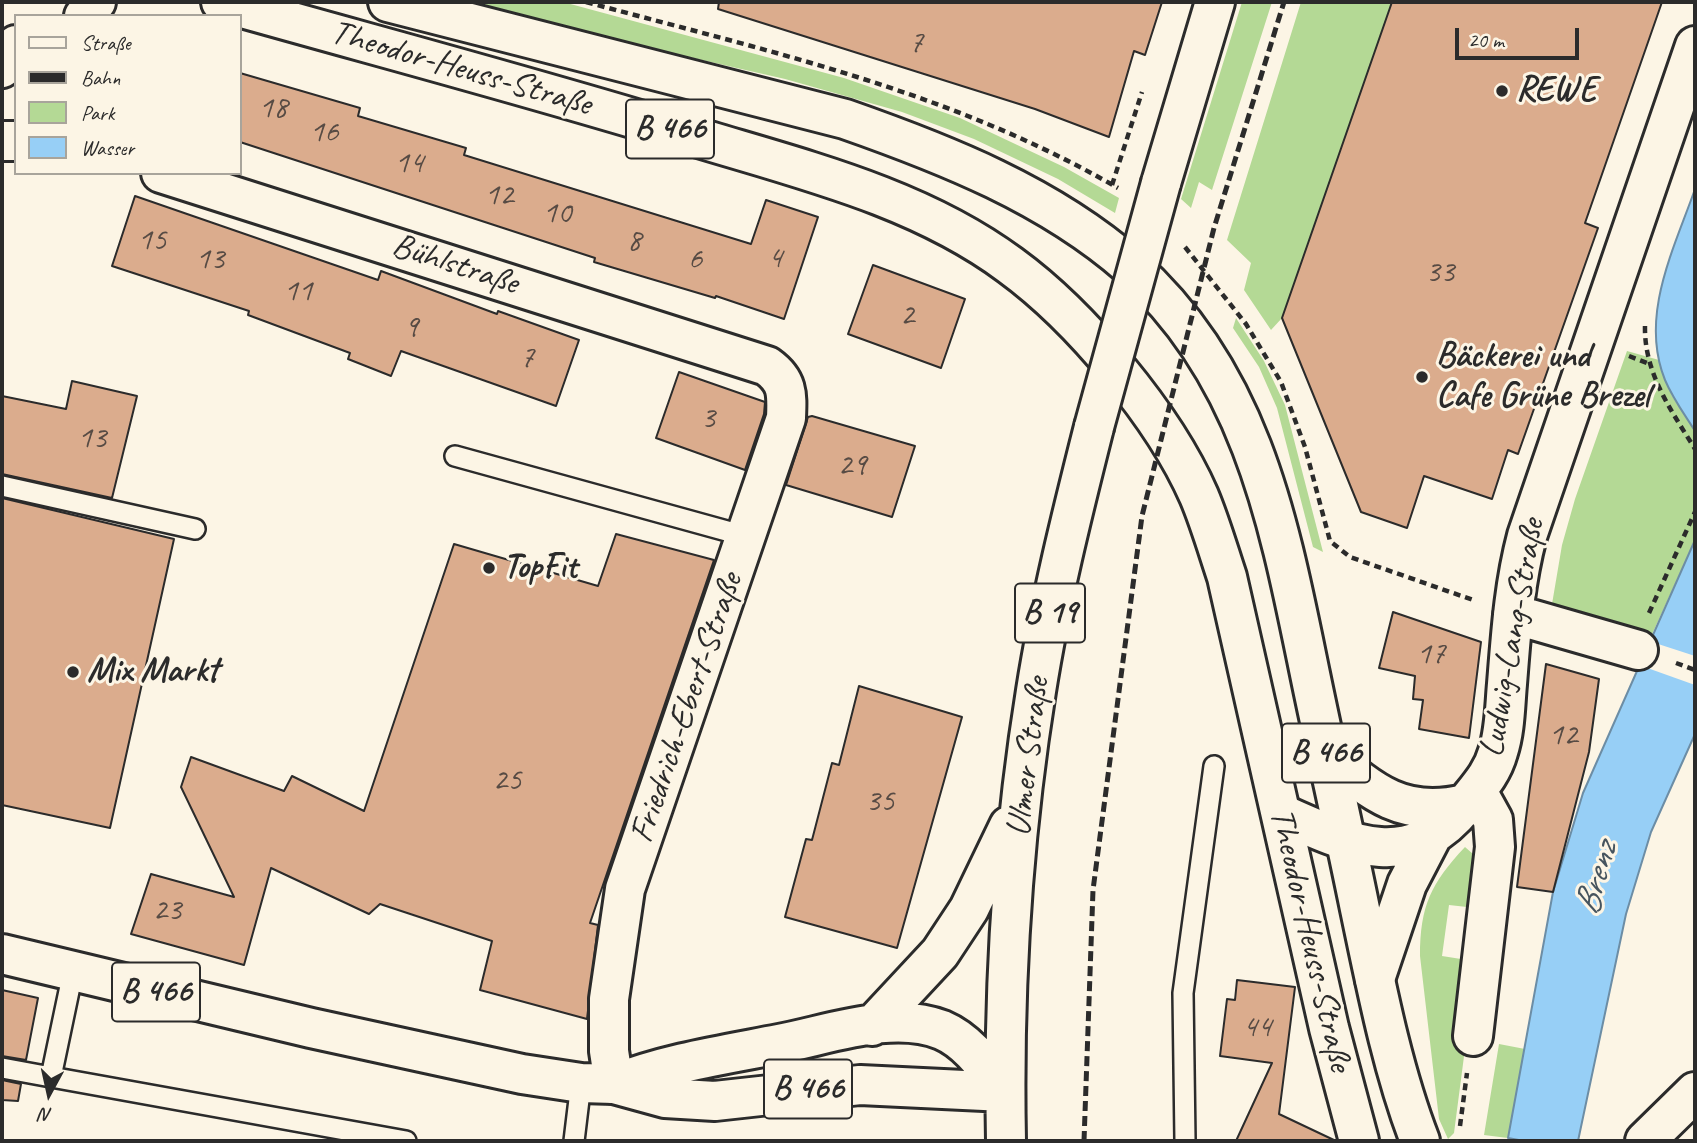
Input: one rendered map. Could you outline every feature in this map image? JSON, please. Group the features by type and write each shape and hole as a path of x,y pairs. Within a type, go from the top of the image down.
{"main road":[{"name":"Theodor-Heuss-Straße","path":"220,2 628,116 794,167 907,208 965,236 1011,265 1083,332 1122,376 1181,463 1198,495 1227,577 1329,1028 1359,1141"},
{"name":"Theodor-Heuss-Straße","path":"388,2 845,119 911,142 1027,196 1078,227 1130,266 1196,343 1225,387 1249,435 1276,518 1375,979 1420,1141"},
{"name":"Ulmer Straße","path":"1005,1093 1008,967 1021,802 1049,618 1094,427 1214,2"},
{"name":"Ludwig-Lang-Straße","path":"1282,814 1346,841 1386,848 1417,843 1433,836 1454,818 1492,767 1502,740 1513,614 1527,536 1695,46"},
{"path":"2,68 14,48"},
{"name":"Bühlstraße","path":"167,175 747,360"},
{"name":"Friedrich-Ebert-Straße","path":"598,1084 609,1051 609,999 625,889 786,418 787,397 781,376 768,366 747,360"},
{"path":"1513,614 1636,649"},
{"name":"Ludwig-Lang-Straße","path":"1326,753 1371,790 1397,803 1427,810 1471,798"},
{"name":"Ludwig-Lang-Straße","path":"1471,798 1493,820 1495,847 1473,1036"},
{"name":"B 466","path":"872,1026 940,953 969,909 1021,802"},
{"name":"Ludwig-Lang-Straße","path":"1375,979 1407,884 1433,836"},
{"name":"B 466","path":"2,954 312,1028 522,1074 598,1084 665,1098 690,1101 860,1085 910,1085 1005,1093"},
{"name":"B 466","path":"598,1084 681,1062 872,1026 918,1025 939,1029 957,1038 970,1049 1005,1093"},
{"path":"1645,1141 1695,1092"},
{"name":"B 19","path":"1005,1093 1006,1141"}],"lane":[{"path":"455,456 745,536"},
{"path":"2,486 195,530"},
{"path":"1185,1141 1183,993 1214,766"},
{"path":"51,1077 73,972"},
{"path":"2,1068 406,1141"},
{"path":"573,1141 598,1084"}],"path":[{"path":"1645,323 1648,363 1654,379 1695,449"},
{"path":"1636,649 1695,512"},
{"path":"1459,1130 1473,1036"}],"green space":[{"path":"448,2 563,2 844,78 960,118 1064,167 1119,198 1115,213 1058,179 974,139 902,112 785,79"},
{"path":"1242,2 1272,2 1212,190 1199,182 1191,208 1181,199"},
{"path":"1301,2 1392,2 1282,318 1271,330 1244,290 1251,263 1227,240"},
{"path":"1236,318 1264,361 1285,405 1323,552 1313,547 1277,408 1259,367 1233,328"},
{"path":"1627,351 1659,360 1672,396 1695,431 1695,540 1649,641 1551,610 1562,545 1575,499"},
{"path":"1465,847 1473,854 1467,907 1449,905 1442,956 1461,959 1452,1038 1466,1041 1454,1133 1448,1139 1439,1119 1420,956 1421,938 1425,909 1430,896 1444,872"},
{"path":"1499,1044 1525,1049 1508,1138 1484,1135"}],"water":[{"path":"1695,189 1695,431 1665,380 1658,356 1656,332 1662,283"},
{"name":"Brenz","path":"1695,540 1695,734 1651,832 1626,914 1578,1141 1524,1141 1508,1138 1553,892 1583,793"}],"pier":[{"path":"1649,641 1695,656 1695,685 1639,665"}],"building":[{"path":"719,2 1162,2 1145,55 1134,51 1109,137 1035,109 718,9"},
{"path":"1392,2 1662,2 1585,223 1598,228 1518,454 1508,450 1492,499 1424,476 1407,528 1361,512 1282,318"},
{"path":"242,74 360,108 358,116 466,148 464,155 751,244 766,200 818,217 784,319 716,296 715,298 594,262 595,258 242,143"},
{"path":"135,196 378,280 381,271 497,314 498,311 579,340 556,406 401,351 391,376 348,359 350,353 248,315 249,311 112,266"},
{"path":"873,265 965,299 941,368 848,334"},
{"path":"679,372 765,402 764,414 745,470 656,438"},
{"path":"72,381 137,396 112,498 2,474 2,396 66,409"},
{"path":"808,417 915,446 892,517 786,485"},
{"name":"Mix Markt","path":"2,498 174,539 110,828 2,805"},
{"path":"616,534 714,560 590,923 598,925 587,1019 480,990 492,941 380,904 369,914 271,868 244,965 131,934 151,874 234,897 181,787 191,757 284,791 292,776 364,811 454,544 598,586"},
{"path":"1393,612 1481,642 1469,738 1419,729 1423,700 1413,699 1415,676 1379,668"},
{"path":"1546,664 1599,679 1589,752 1553,892 1517,887"},
{"path":"859,686 962,717 897,948 785,917 806,839 812,840 832,763 839,765"},
{"path":"1237,980 1295,987 1279,1114 1336,1141 1236,1141 1272,1063 1220,1056 1227,999 1235,1000"},
{"path":"2,990 38,998 26,1060 2,1056"},
{"path":"2,1080 21,1084 18,1101 2,1100"}],"railway":[{"path":"1084,1141 1093,890 1142,516 1214,228 1284,2"}],"place":[{"name":"REWE","path":"1502,91"},
{"name":"Bäckerei und Cafe Grüne Brezel","path":"1422,377"},
{"name":"TopFit","path":"489,568"},
{"name":"Mix Markt","path":"73,672"}]}
